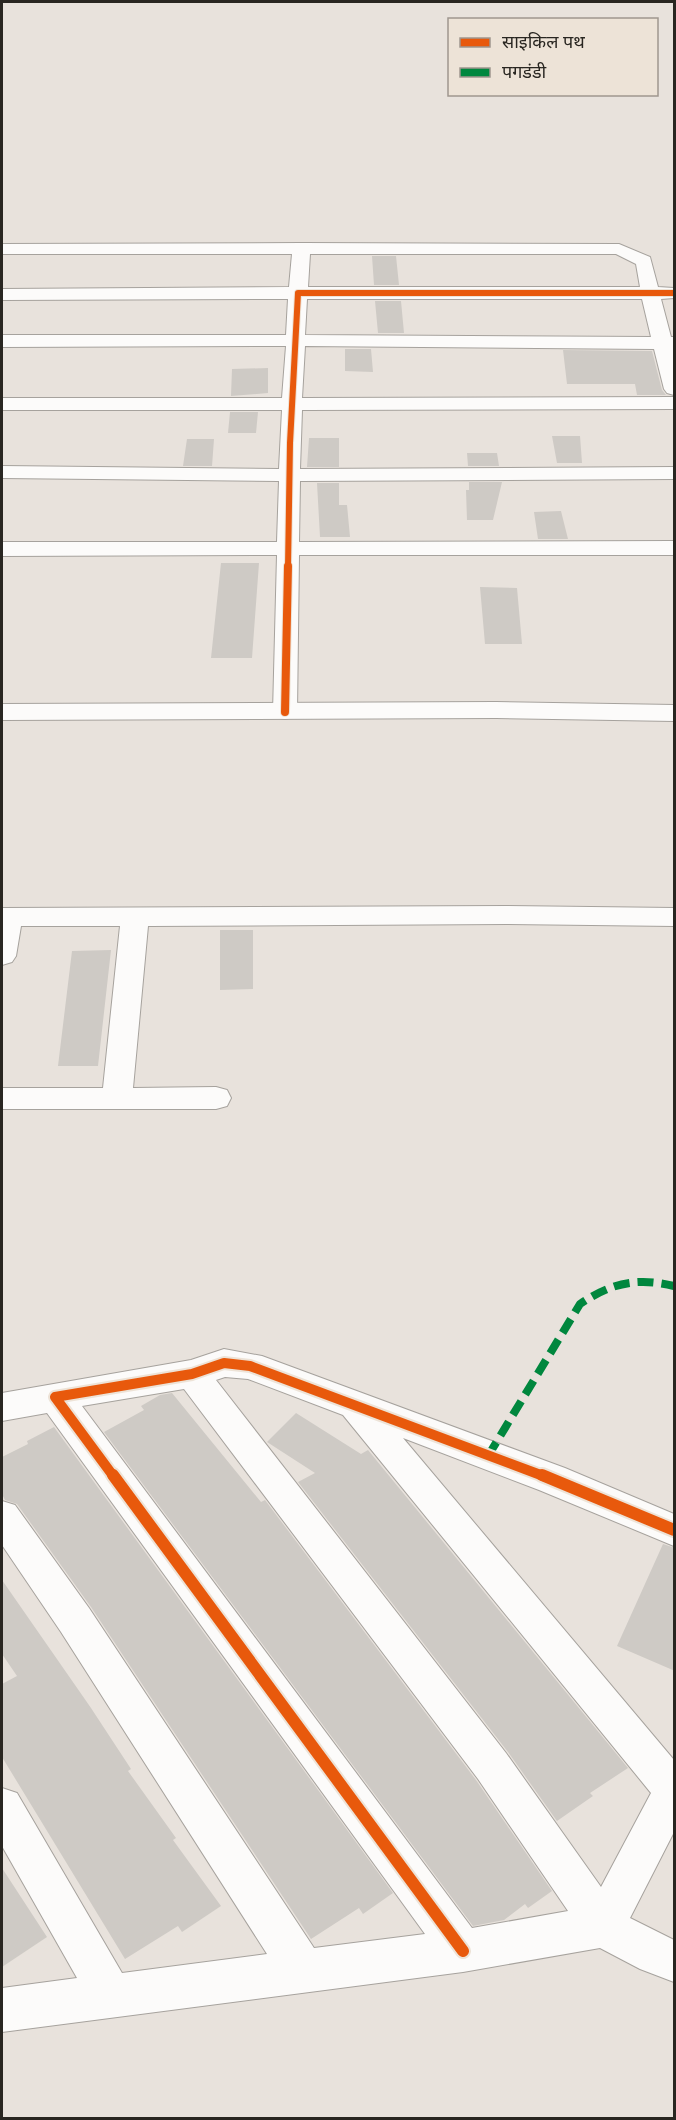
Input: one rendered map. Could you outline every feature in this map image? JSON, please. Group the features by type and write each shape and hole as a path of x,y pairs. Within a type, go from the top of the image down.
{"main road":[{"path":"2,712 496,710 675,713"}],"street":[{"path":"285,712 292,403 302,248"},
{"path":"2,249 619,249 644,261 650,293 668,343 675,389"},
{"path":"2,294 675,293"},
{"path":"2,341 296,340 668,343"},
{"path":"2,404 675,404"},
{"path":"2,472 290,475 675,473"},
{"path":"2,549 675,548"},
{"path":"2,956 5,917 541,914 675,917"},
{"path":"117,1098 135,918"},
{"path":"2,1099 216,1098"},
{"path":"2,1407 192,1374 224,1363 250,1366 552,1479 675,1530"},
{"path":"192,1374 492,1766 603,1926 655,1954 675,1961"},
{"path":"55,1397 463,1951"},
{"path":"355,1406 675,1791 603,1926"},
{"path":"2,1516 75,1620 304,1972"},
{"path":"2,1808 111,1996"},
{"path":"2,2010 463,1951 603,1926"}],"building":[{"path":"372,256 396,256 399,285 374,285"},
{"path":"375,301 401,301 404,333 378,333"},
{"path":"345,349 371,349 373,372 345,371"},
{"path":"563,350 652,351 662,390 666,395 637,395 635,384 567,384"},
{"path":"268,368 268,393 231,396 232,369"},
{"path":"230,412 258,412 256,433 228,433"},
{"path":"552,436 580,436 582,463 557,463"},
{"path":"309,438 339,438 339,467 307,467"},
{"path":"187,439 214,439 212,466 183,466"},
{"path":"467,453 497,453 499,466 468,466"},
{"path":"469,482 502,482 493,520 467,520 466,490 469,490"},
{"path":"317,483 339,483 339,505 347,505 350,537 320,537"},
{"path":"561,511 568,539 538,539 534,512"},
{"path":"221,563 259,563 252,658 211,658"},
{"path":"480,587 517,588 522,644 485,644"},
{"path":"220,930 253,930 253,989 220,990"},
{"path":"111,950 98,1066 58,1066 72,951"},
{"path":"172,1393 261,1502 265,1500 476,1780 552,1891 528,1908 525,1904 504,1920 473,1926 104,1432 144,1410 141,1406 160,1395"},
{"path":"296,1413 361,1454 368,1450 628,1768 590,1793 593,1796 557,1821 508,1752 298,1482 315,1473 267,1442"},
{"path":"54,1427 393,1893 363,1914 359,1908 311,1939 91,1607 17,1504 5,1500 2,1494 2,1457"},
{"path":"663,1544 675,1548 675,1671 617,1646"},
{"path":"2,1580 91,1708 131,1769 128,1771 176,1838 173,1840 221,1906 182,1932 178,1926 125,1959 2,1757 2,1684 17,1676 2,1654"},
{"path":"2,1868 47,1937 2,1967"}],"marked path":[{"path":"488,1456 580,1304 603,1290 625,1282 648,1281 674,1286"}],"cycle path":[{"path":"285,712 290,443 298,293 674,293"},
{"path":"463,1951 55,1397 192,1374 224,1363 250,1366 552,1479 674,1530"}]}
